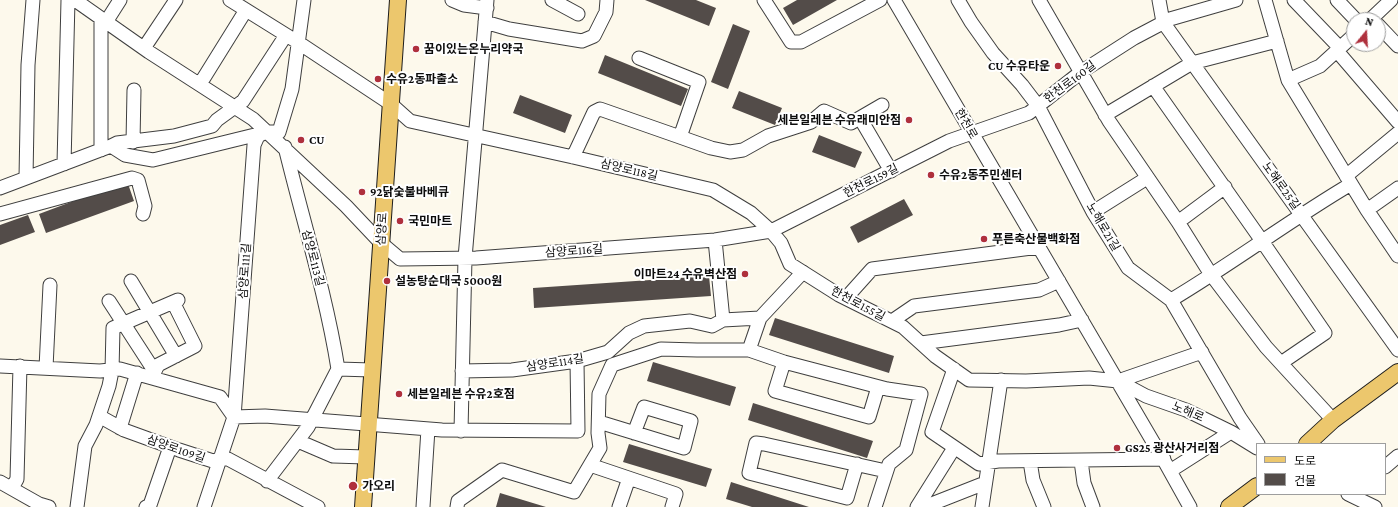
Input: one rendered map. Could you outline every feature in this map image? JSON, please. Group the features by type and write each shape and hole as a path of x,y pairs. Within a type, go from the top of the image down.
{"main road":[{"name":"삼양로","path":"363,507 398,0"},
{"path":"1308,443 1333,420 1398,372"},
{"path":"1229,507 1256,487"}],"street":[{"path":"26,178 28,65 33,0"},
{"path":"64,164 68,0"},
{"name":"삼양로116길","path":"75,0 144,48 234,106 267,132 346,206 381,244 400,259 465,258 715,240 772,231"},
{"path":"106,148 104,20 120,0"},
{"path":"144,48 176,0"},
{"name":"삼양로118길","path":"230,0 299,42 391,104 410,121 574,157 713,190 751,213 772,231"},
{"path":"106,148 125,155 153,160 267,132 279,132 292,89 304,0"},
{"path":"452,0 464,5 487,4 465,258 461,431"},
{"path":"552,0 578,14"},
{"path":"485,22 508,29 582,41 594,36 606,12 607,0"},
{"path":"764,0 791,42 801,42 880,0"},
{"name":"한천로","path":"894,0 1164,459 1190,507"},
{"name":"노해로21길","path":"958,0 971,22 993,53 1022,85 1038,106 1093,212 1128,268 1171,300 1240,418 1257,443"},
{"path":"1039,0 1105,115 1178,222 1212,276 1266,347 1333,420"},
{"path":"1159,0 1163,22"},
{"name":"한천로160길","path":"972,133 1029,113 1081,72 1134,38 1163,22 1211,3 1236,0"},
{"path":"1264,0 1288,80 1367,210 1398,256"},
{"path":"1294,0 1338,49 1398,122"},
{"path":"1337,0 1348,12"},
{"path":"1380,12 1388,1"},
{"path":"200,84 246,10"},
{"name":"노해로25길","path":"1163,22 1398,350"},
{"path":"1386,34 1398,46"},
{"path":"0,188 117,143 174,136 212,126 234,106 243,101 286,35"},
{"path":"1105,115 1192,63 1277,41"},
{"path":"1288,80 1320,66 1346,42"},
{"path":"638,58 699,82 680,137"},
{"path":"1153,86 1262,240 1325,333 1281,363"},
{"path":"133,142 134,90"},
{"path":"574,157 594,112 600,109 711,148 730,152 743,150 774,134 811,122 824,111 851,123 882,105"},
{"path":"860,118 891,171"},
{"name":"삼양로111길","path":"204,507 234,417 254,145 258,136 267,132"},
{"name":"한천로159길","path":"772,231 949,141 972,133"},
{"path":"1171,300 1212,276 1349,180 1398,133"},
{"name":"삼양로113길","path":"285,148 324,296 338,369"},
{"path":"0,214 132,178 138,180 145,206 143,214"},
{"path":"1093,212 1147,178"},
{"path":"1178,222 1225,187"},
{"path":"1367,210 1398,189"},
{"name":"한천로155길","path":"772,231 781,243 790,264 846,298 903,327 921,343 969,380 1089,378 1118,381"},
{"path":"715,240 723,320"},
{"path":"846,298 872,268 1039,247"},
{"path":"749,350 760,318 804,272"},
{"path":"131,281 176,356"},
{"path":"892,321 914,306 1039,290 1059,281"},
{"path":"46,368 50,285"},
{"path":"109,301 124,323 153,374"},
{"path":"77,507 85,446 99,416 109,386 112,370 113,328 175,301 195,346 158,365 153,374"},
{"name":"삼양로114길","path":"462,371 512,370 578,361 608,352 629,333 644,326 690,321 712,326 723,320 760,318"},
{"path":"921,343 1059,325 1082,320"},
{"path":"456,507 458,501 502,470 574,492 600,448 599,394 612,365 661,349 749,350 784,362 878,387 921,394 906,450 889,464 874,507"},
{"path":"1118,381 1202,352"},
{"path":"0,366 120,369 137,373 153,374 220,397 234,417 265,416 461,431 578,432 578,361"},
{"path":"784,362 776,391 862,415 869,416 878,387"},
{"path":"6,485 17,479 20,366"},
{"path":"267,481 298,441 338,369 372,370"},
{"path":"954,369 932,432 979,464 998,461 1164,459"},
{"path":"120,428 137,373"},
{"path":"982,507 1001,380"},
{"name":"노해로","path":"1118,381 1146,396 1186,410 1231,432 1256,447"},
{"name":"삼양로109길","path":"99,416 120,428 170,447 213,461 228,459 318,507"},
{"path":"599,422 634,433"},
{"path":"423,507 428,429"},
{"path":"1170,471 1231,432"},
{"path":"298,441 333,456 366,457"},
{"path":"857,464 847,498 748,473 756,443 857,464 886,471"},
{"path":"146,507 150,504 170,447"},
{"path":"917,507 954,448"},
{"path":"1386,465 1398,456"},
{"path":"1030,461 1033,480 1044,507"},
{"path":"1081,461 1084,483 1093,507"},
{"path":"590,465 676,494 672,507"},
{"path":"619,507 629,478"},
{"path":"924,507 985,483"},
{"path":"6,485 42,506"},
{"path":"1354,495 1375,507"}],"building":[{"path":"645,0 696,0 716,8 709,26"},
{"path":"797,0 837,0 793,25 783,8"},
{"path":"733,24 750,31 728,89 711,82"},
{"path":"605,55 688,89 681,106 598,73"},
{"path":"739,91 782,108 775,125 732,108"},
{"path":"520,95 572,115 565,133 513,113"},
{"path":"819,135 862,152 855,168 812,152"},
{"path":"127,181 134,201 46,233 39,214"},
{"path":"904,199 913,215 858,243 850,227"},
{"path":"28,215 35,232 0,245 0,225"},
{"path":"709,276 711,296 534,308 533,288"},
{"path":"775,318 894,356 889,373 769,335"},
{"path":"653,362 736,387 730,406 647,381"},
{"path":"753,403 873,441 867,458 748,420"},
{"path":"629,444 712,469 706,487 623,462"},
{"path":"731,482 809,507 752,507 726,499"},
{"path":"500,493 546,507 496,507"}],"place":[{"name":"꿈이있는온누리약국","path":"416,49"},
{"name":"CU 수유타운","path":"1058,66"},
{"name":"수유2동파출소","path":"378,79"},
{"name":"세븐일레븐 수유래미안점","path":"909,120"},
{"name":"CU","path":"301,140"},
{"name":"수유2동주민센터","path":"931,175"},
{"name":"92닭숯불바베큐","path":"362,192"},
{"name":"국민마트","path":"400,221"},
{"name":"푸른축산물백화점","path":"984,239"},
{"name":"이마트24 수유벽산점","path":"745,274"},
{"name":"설농탕순대국 5000원","path":"387,281"},
{"name":"세븐일레븐 수유2호점","path":"399,394"},
{"name":"GS25 광산사거리점","path":"1117,448"},
{"name":"가오리","path":"353,486"}]}
